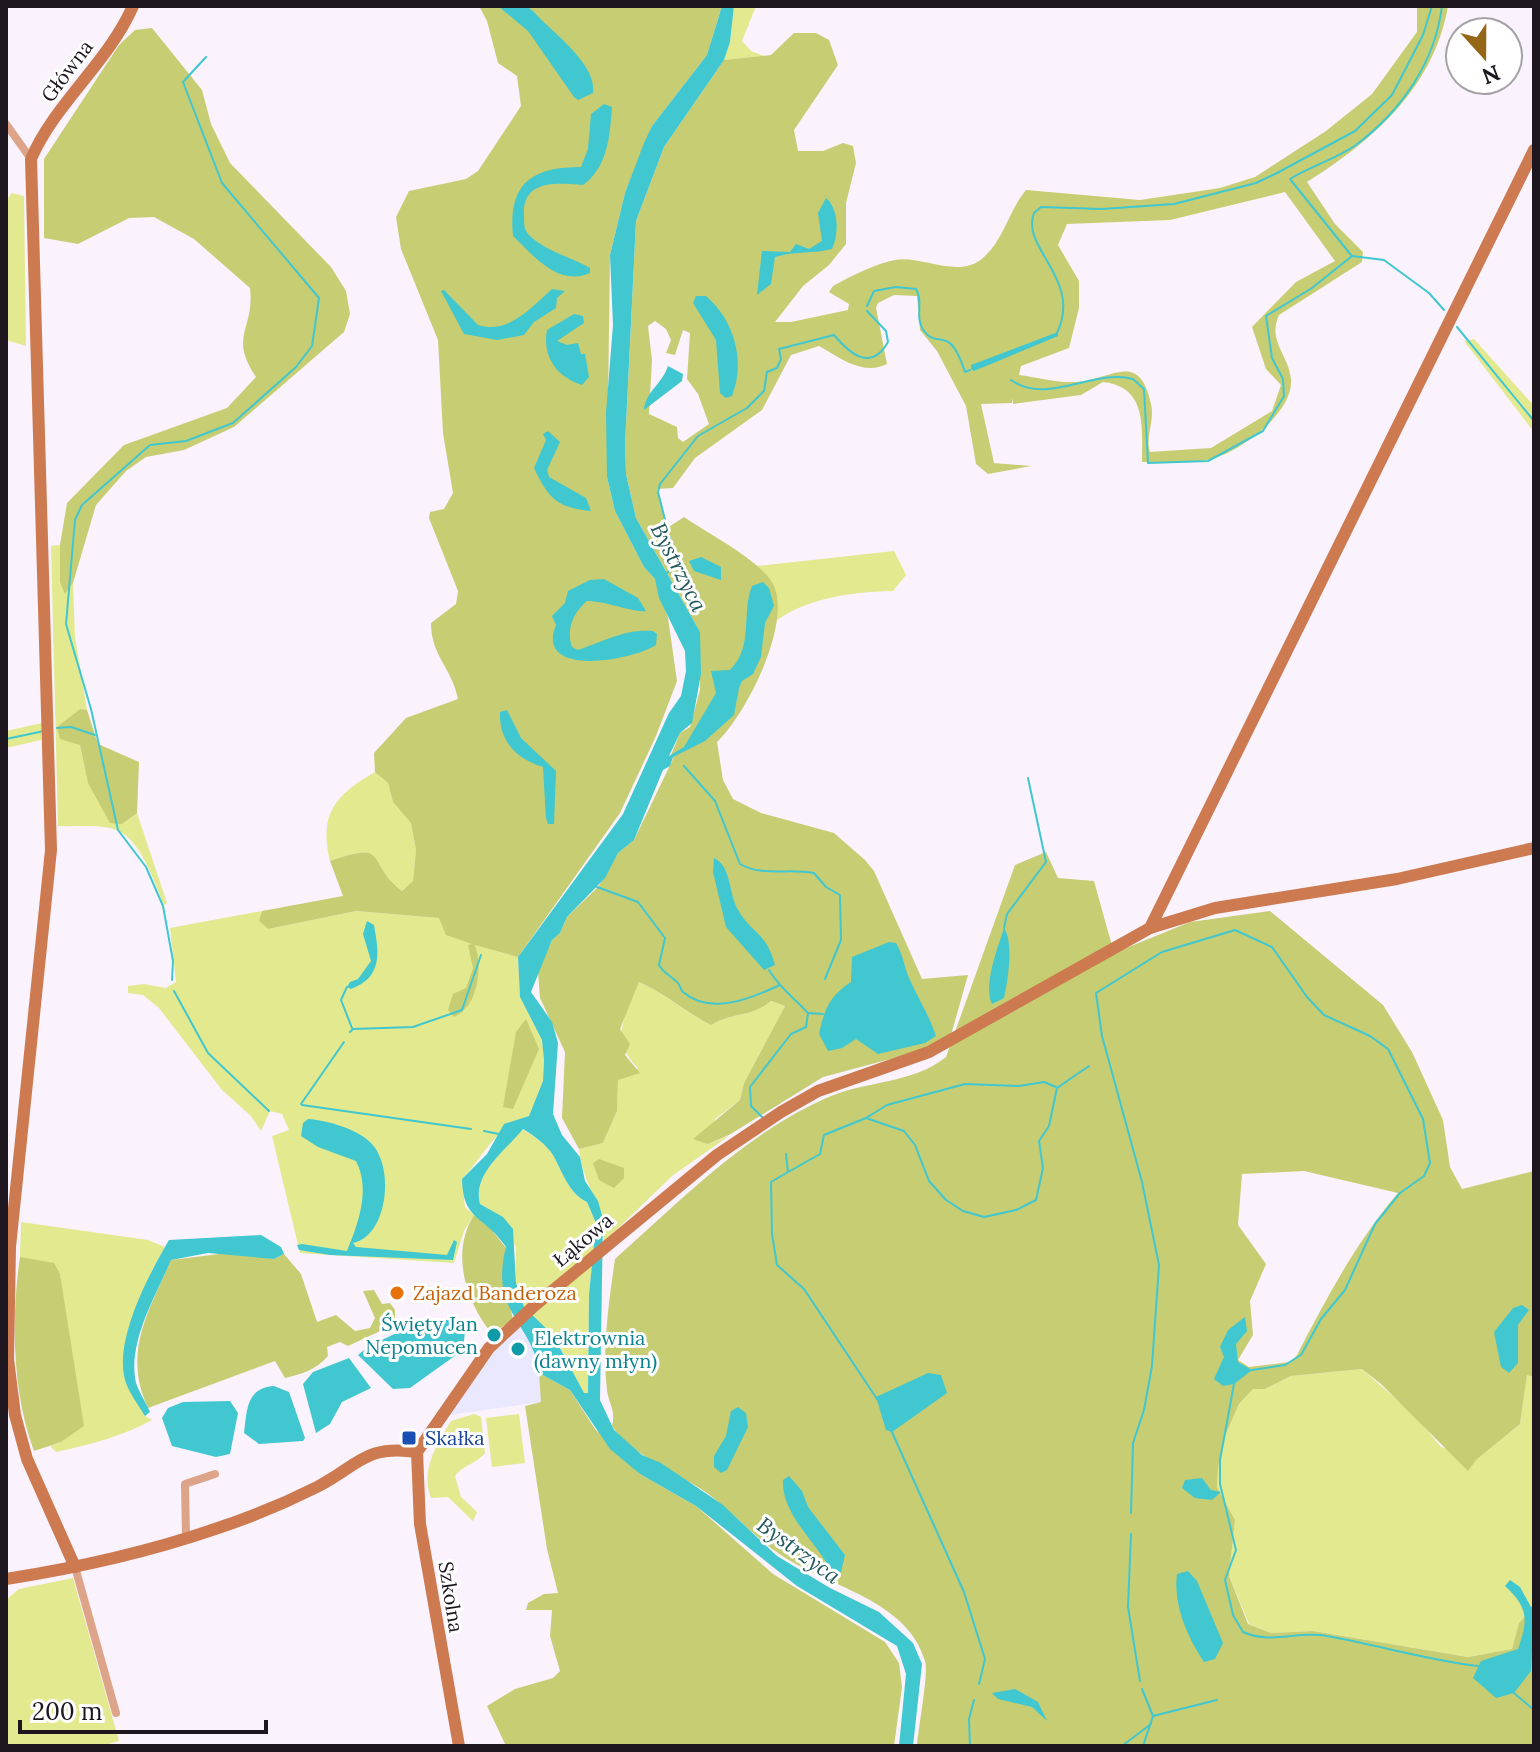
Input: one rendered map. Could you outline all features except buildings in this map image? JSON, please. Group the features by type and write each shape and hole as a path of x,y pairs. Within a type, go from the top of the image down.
{"street":[{"name":"Główna","path":"31,159 45,134 113,43 133,6"},
{"path":"6,124 31,159 51,850 10,1247 8,1359 15,1415 27,1459 75,1567 116,1713"},
{"path":"1150,928 1534,150"},
{"name":"Łąkowa","path":"417,1452 489,1348 511,1326 717,1155 818,1091 929,1052 1150,928 1215,908 1397,879 1534,848"},
{"path":"6,1579 75,1567 186,1538 310,1490 367,1454 396,1450 417,1452"},
{"name":"Szkolna","path":"417,1452 420,1524 459,1746"},
{"path":"186,1538 185,1484 215,1474"}],"shaded area":[{"path":"538,1309 541,1402 449,1415 495,1350"}],"green space":[{"path":"479,6 722,6 707,55 652,126 625,193 610,255 607,477 615,511 644,567 655,579 668,618 677,681 656,736 620,813 518,957 475,945 478,965 476,986 469,1005 454,1017 448,1010 453,994 466,988 473,968 468,945 472,944 446,935 439,918 356,911 268,929 259,921 262,911 343,896 330,861 349,855 370,853 402,891 413,881 416,850 411,823 393,802 388,783 375,772 374,753 406,718 458,699 434,644 431,623 456,604 458,591 429,518 430,512 444,509 453,493 443,433 438,340 401,249 396,217 409,191 466,179 478,171 521,106 517,76 498,63 487,21"},
{"path":"734,6 756,6 742,41 751,51 764,56 724,60 730,42"},
{"path":"1417,6 1448,6 1441,35 1429,62 1397,109 1355,148 1307,182 1335,224 1363,252 1362,262 1279,315 1277,340 1289,370 1290,392 1275,417 1237,448 1204,461 1142,462 1141,422 1135,400 1117,385 1103,382 1081,395 1013,404 1013,398 1012,403 981,404 994,463 1031,466 988,474 976,464 966,406 937,351 920,330 917,296 894,295 878,303 876,308 887,364 860,367 819,346 791,355 762,410 695,458 673,488 657,489 667,528 684,517 732,548 766,575 773,584 778,601 772,644 763,667 741,711 717,742 723,780 733,799 761,813 834,833 874,871 922,979 968,975 951,1035 917,1052 823,1077 729,1135 708,1144 693,1139 740,1100 744,1083 785,1006 771,1001 756,1010 711,1025 639,982 620,1029 630,1044 625,1055 640,1073 618,1080 617,1111 603,1143 579,1149 562,1118 565,1052 540,998 538,972 552,940 560,933 567,917 598,887 618,853 634,840 673,759 671,755 680,733 690,727 700,690 700,632 636,518 626,474 636,221 664,147 724,60 771,55 794,33 816,33 829,40 838,65 794,130 798,151 823,151 843,143 853,146 856,163 846,203 846,244 829,265 803,286 775,322 791,322 848,310 849,304 829,292 833,286 879,264 906,259 953,267 975,263 992,249 1026,190 1140,200 1220,188 1255,177 1326,131 1372,94 1417,32","holes":["1285,192 1335,261 1296,282 1252,327 1266,369 1281,385 1272,411 1211,448 1150,452 1151,404 1146,387 1131,372 1067,382 1019,375 1021,366 1069,348 1079,308 1079,281 1058,245 1067,224 1170,220","655,321 666,329 671,340 666,353 675,355 683,330 690,333 687,379 698,394 709,424 683,442 678,438 677,427 649,414 652,360 648,326"]},
{"path":"152,28 202,90 211,124 230,163 331,267 346,291 350,314 344,332 234,427 184,450 146,457 126,471 96,505 73,583 65,594 60,582 60,545 67,503 124,445 227,408 256,377 248,363 243,342 251,302 250,288 194,239 154,217 129,218 78,244 44,238 44,159 119,45 135,30"},
{"path":"12,193 24,196 26,346 6,340 6,201"},
{"path":"1474,339 1534,406 1534,432 1464,341"},
{"path":"60,545 60,582 66,593 73,583 75,637 87,710 80,709 58,727 80,745 88,783 122,824 137,813 167,903 164,905 146,862 125,835 103,827 58,826 51,546"},
{"path":"894,551 906,575 893,591 833,597 804,606 777,620 773,584 757,566"},
{"path":"80,709 87,710 98,744 139,762 137,813 122,824 110,823 88,783 80,745 60,739 57,727"},
{"path":"42,723 41,740 6,748 6,731"},
{"path":"375,772 388,783 393,802 411,822 416,850 413,881 402,891 370,853 362,852 330,861 327,831 333,808 349,789"},
{"path":"1046,852 1058,878 1094,881 1114,953 1190,922 1270,911 1383,1005 1412,1052 1443,1120 1450,1167 1462,1189 1534,1171 1534,1377 1527,1375 1520,1424 1476,1460 1468,1471 1362,1369 1291,1376 1265,1389 1253,1389 1239,1404 1225,1436 1217,1487 1235,1520 1229,1576 1248,1624 1271,1633 1313,1631 1468,1657 1512,1649 1519,1623 1534,1607 1534,1746 917,1746 926,1667 916,1640 902,1623 864,1597 781,1555 701,1489 629,1445 612,1426 605,1358 615,1259 717,1168 772,1128 831,1096 920,1072 946,1057 1015,865","holes":["1304,1171 1398,1193 1355,1251 1297,1355 1290,1362 1249,1367 1238,1360 1253,1335 1250,1301 1266,1264 1238,1225 1242,1174"]},
{"path":"262,911 259,921 268,929 356,911 439,918 474,944 518,957 520,997 542,1040 543,1081 529,1116 500,1133 462,1179 465,1207 474,1215 464,1231 454,1263 300,1253 272,1136 289,1130 282,1114 270,1111 261,1131 251,1116 222,1090 159,1008 143,995 128,993 128,986 144,984 166,988 176,982 170,928"},
{"path":"639,982 711,1025 756,1010 771,1001 785,1006 744,1083 740,1100 715,1119 708,1144 729,1136 672,1176 604,1242 600,1216 584,1173 579,1149 603,1143 617,1111 618,1080 638,1068 624,1047 622,1026"},
{"path":"526,1019 539,1049 513,1109 503,1107 516,1032"},
{"path":"522,1129 550,1151 571,1188 587,1202 596,1223 589,1295 588,1393 584,1394 559,1345 524,1307 516,1283 516,1247 499,1215 480,1204 479,1193 486,1173"},
{"path":"599,1159 624,1168 624,1178 614,1188 599,1180 593,1163"},
{"path":"474,1215 488,1225 506,1248 503,1279 513,1319 492,1334 475,1307 464,1277 463,1245"},
{"path":"21,1222 148,1240 165,1247 152,1270 124,1352 145,1416 152,1420 81,1446 56,1452 50,1446 61,1442 69,1346 60,1274 20,1257"},
{"path":"227,1253 274,1259 284,1254 301,1274 317,1322 336,1315 355,1331 370,1328 375,1318 363,1291 374,1290 382,1304 390,1303 395,1310 395,1324 348,1346 340,1342 327,1347 328,1356 303,1373 285,1378 275,1361 148,1408 141,1388 138,1350 147,1314 171,1260"},
{"path":"20,1257 54,1263 60,1274 84,1426 61,1442 34,1451 21,1405 15,1355 15,1305"},
{"path":"1362,1369 1415,1416 1441,1447 1476,1460 1520,1424 1527,1374 1534,1377 1534,1607 1519,1623 1512,1649 1468,1657 1313,1631 1271,1633 1249,1624 1229,1576 1235,1520 1217,1487 1225,1436 1239,1404 1253,1389 1265,1389 1291,1376"},
{"path":"539,1373 570,1390 595,1429 640,1474 696,1506 773,1574 885,1642 899,1663 902,1687 894,1746 506,1746 487,1706 515,1689 553,1678 560,1671 550,1636 552,1610 526,1610 528,1603 544,1594 558,1593 547,1549 525,1406 541,1402"},
{"path":"474,1414 481,1417 485,1453 455,1476 461,1497 477,1512 473,1521 448,1497 431,1498 428,1477 432,1458 451,1421"},
{"path":"519,1414 525,1463 492,1467 486,1418"},
{"path":"73,1578 119,1741 101,1746 7,1746 6,1600 19,1589"}],"water":[{"path":"498,6 526,6 534,12 581,59 588,70 593,93 578,100 574,97 528,31"},
{"path":"722,6 734,6 730,42 724,60 664,147 636,221 626,474 636,518 700,632 701,674 692,723 680,733 669,756 684,747 716,693 711,671 730,670 742,651 752,586 763,582 769,588 774,606 765,623 761,657 753,674 742,681 734,715 705,741 673,757 670,766 663,770 634,840 618,853 605,878 567,917 560,933 552,940 531,992 552,1022 558,1043 553,1114 562,1135 580,1157 585,1181 598,1201 603,1219 600,1400 614,1430 642,1455 661,1463 723,1505 777,1556 830,1588 879,1612 913,1643 922,1664 913,1746 899,1746 906,1674 897,1646 797,1586 696,1506 640,1474 610,1449 570,1390 539,1373 529,1341 507,1303 503,1288 506,1247 471,1211 463,1193 462,1179 487,1154 504,1124 529,1116 543,1081 542,1040 520,997 518,957 623,814 669,713 681,696 686,671 685,651 659,598 655,579 644,567 615,511 607,477 606,413 613,325 610,255 625,193 652,126 707,55","holes":["523,1129 550,1151 571,1188 587,1202 596,1223 589,1295 588,1393 584,1393 553,1335 524,1307 516,1283 513,1229 503,1217 480,1204 479,1193 486,1173"]},
{"path":"604,104 612,107 609,139 603,160 591,178 583,185 543,186 528,196 525,205 524,224 535,241 590,268 590,273 567,276 547,267 513,236 514,203 526,182 536,175 549,170 581,167 588,149 591,114"},
{"path":"826,198 833,208 836,222 832,249 775,257 771,284 757,295 762,251 790,252 796,244 809,249 822,241 818,213"},
{"path":"552,289 565,291 557,298 556,308 534,322 524,335 497,340 464,334 441,291 444,290 478,325 489,327 519,318"},
{"path":"696,296 706,296 716,306 735,342 736,383 732,396 726,398 720,393 716,340 693,303"},
{"path":"574,314 583,316 584,323 557,341 567,345 578,343 581,354 585,354 589,377 582,385 565,377 553,365 547,349 547,330"},
{"path":"1058,332 1058,336 974,371 971,369 971,365"},
{"path":"668,366 683,374 682,381 644,410 647,398"},
{"path":"548,431 560,442 547,470 549,477 586,498 591,511 561,504 549,494 539,478 534,468 546,440 543,434"},
{"path":"701,557 721,567 721,580 694,571 689,561"},
{"path":"604,579 638,598 646,611 587,601 572,622 572,647 578,650 615,636 643,631 657,634 656,645 609,660 572,659 559,653 553,642 556,625 552,616 565,603 568,591 590,580"},
{"path":"507,710 521,738 556,771 554,824 548,824 546,818 543,767 517,754 502,732 500,712"},
{"path":"714,858 727,873 737,908 767,945 775,965 764,970 726,927 713,872"},
{"path":"367,921 374,925 376,963 369,978 351,989 347,987 350,982 358,979 371,961 363,934"},
{"path":"1004,928 1009,943 1007,982 1004,998 992,1004 990,977"},
{"path":"889,942 896,943 898,947 936,1036 925,1043 878,1054 856,1039 842,1048 828,1051 819,1034 821,1025 833,998 851,982 852,957"},
{"path":"308,1119 332,1123 358,1133 379,1154 385,1183 384,1199 374,1228 365,1238 353,1243 356,1247 447,1255 454,1240 457,1242 453,1260 330,1255 299,1250 297,1245 302,1244 347,1251 359,1218 363,1195 356,1161 318,1147 301,1136 303,1123"},
{"path":"261,1235 281,1247 284,1254 274,1259 208,1253 171,1260 144,1320 136,1352 136,1383 150,1412 145,1416 126,1383 124,1349 135,1309 169,1240"},
{"path":"1522,1305 1529,1310 1518,1325 1518,1363 1509,1373 1501,1367 1494,1332 1513,1308"},
{"path":"1245,1317 1247,1331 1236,1344 1238,1362 1252,1370 1234,1384 1223,1386 1214,1379 1224,1357 1220,1347 1228,1330"},
{"path":"456,1320 465,1331 463,1350 410,1388 393,1389 358,1355 405,1330 433,1322"},
{"path":"349,1358 371,1388 342,1402 330,1424 316,1433 303,1384 313,1372"},
{"path":"928,1373 941,1375 947,1393 892,1432 886,1430 876,1397"},
{"path":"274,1386 289,1392 305,1438 303,1441 259,1444 244,1433 247,1409 253,1396"},
{"path":"230,1401 238,1413 230,1454 216,1457 172,1446 162,1418 168,1408 183,1402"},
{"path":"738,1407 746,1413 748,1427 727,1470 721,1473 714,1467 714,1456 726,1436 731,1411"},
{"path":"789,1476 802,1491 808,1507 845,1555 841,1572 832,1572 794,1517 784,1493 783,1480"},
{"path":"1202,1478 1211,1490 1221,1492 1212,1500 1195,1498 1182,1488 1185,1480"},
{"path":"1188,1571 1197,1581 1223,1643 1215,1659 1204,1662 1187,1631 1177,1597 1177,1574"},
{"path":"1510,1580 1520,1587 1531,1607 1534,1605 1531,1671 1514,1693 1496,1698 1473,1678 1481,1661 1518,1649 1525,1623 1519,1601 1505,1586"},
{"path":"1015,1689 1038,1702 1047,1721 1032,1707 998,1699 992,1693"}],"waterway":[{"path":"1057,333 1063,314 1062,296 1035,239 1032,226 1034,213 1041,207 1102,209 1174,204 1256,183 1277,173 1355,131 1392,95 1423,35 1432,6"},
{"path":"1351,255 1290,179 1356,145 1387,117 1424,66 1442,6"},
{"path":"172,980 173,961 163,906 146,867 118,830 91,709 66,624 75,520 82,505 150,445 186,441 233,423 296,367 312,346 319,298 222,183 183,82 206,57"},
{"path":"1011,380 1025,387 1040,389 1103,378 1133,379 1144,389 1148,463 1208,461 1263,431 1284,396 1283,379 1272,358 1266,316 1312,288 1352,256 1384,260 1429,293 1444,310"},
{"path":"867,306 874,291 896,287 916,289 924,331 929,336 949,342 965,372 970,370"},
{"name":"Bystrzyca","path":"667,573 676,563 658,492 660,484 698,436 747,408 764,391 767,372 777,368 781,359 779,349 834,335 861,357 875,356 881,351 888,342 886,331 867,311"},
{"path":"1457,327 1534,421"},
{"path":"57,728 71,727 95,735"},
{"path":"6,739 44,731"},
{"path":"684,766 715,801 740,864 758,870 814,873 826,887 840,895 841,940 825,979"},
{"path":"1004,928 1007,914 1046,862 1028,778"},
{"path":"597,887 638,902 665,938 659,965 683,992 694,999 706,1003 732,1002 780,985"},
{"path":"1131,1513 1133,1443 1144,1410 1152,1366 1159,1265 1142,1182 1102,1036 1096,993 1162,952 1235,930 1272,947 1307,997 1324,1015 1370,1036 1388,1049 1423,1119 1430,1163 1424,1176 1400,1193 1375,1224 1345,1290 1321,1319 1301,1355 1285,1365 1252,1370"},
{"path":"350,1032 353,1029 413,1027 462,1010 481,955"},
{"path":"769,970 807,1012"},
{"path":"347,987 341,1000 352,1028"},
{"path":"174,991 208,1053 269,1111"},
{"path":"764,1119 751,1106 750,1087 791,1034 806,1027 808,1013 823,1014"},
{"path":"301,1104 344,1042"},
{"path":"790,1171 820,1154 824,1135 866,1118 904,1131 915,1145 929,1181 946,1200 963,1211 984,1217 1016,1210 1036,1200 1043,1168 1039,1141 1049,1126 1057,1088 1089,1066"},
{"path":"866,1118 887,1105 965,1084 1019,1086 1044,1082 1056,1087"},
{"path":"302,1105 471,1129"},
{"path":"484,1131 499,1134"},
{"path":"786,1154 788,1172 771,1182 772,1234 777,1265 804,1289 877,1399"},
{"path":"1234,1384 1220,1460 1220,1484 1236,1550 1225,1580 1233,1615 1243,1632 1264,1637 1327,1636 1478,1666"},
{"path":"891,1430 964,1592 985,1659 979,1684"},
{"path":"1131,1534 1128,1607 1140,1681"},
{"path":"1142,1689 1153,1716"},
{"path":"1514,1693 1534,1710"},
{"path":"970,1746 969,1719 974,1700"},
{"path":"1143,1746 1153,1716 1217,1700"},
{"path":"1122,1746 1151,1724"}],"place":[{"name":"Zajazd Banderoza","path":"397,1293"},
{"name":"Święty Jan Nepomucen","path":"494,1335"},
{"name":"Elektrownia (dawny młyn)","path":"518,1349"},
{"name":"Skałka","path":"409,1438"}]}
